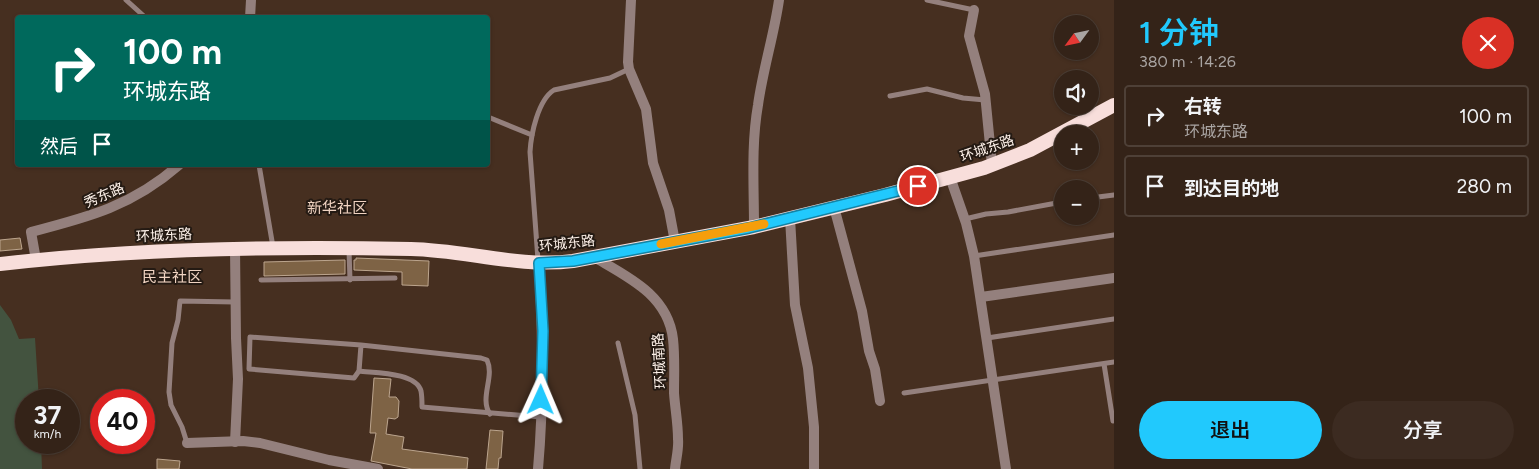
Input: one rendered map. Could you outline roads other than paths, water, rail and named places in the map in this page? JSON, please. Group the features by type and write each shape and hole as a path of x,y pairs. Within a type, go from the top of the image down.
{"highway":[{"name":"环城东路","path":"0,264 103,254 235,248 349,247 440,250 539,263 558,263 754,226 950,177 992,165 1030,150 1113,109"}],"street":[{"path":"250,15 251,0"},
{"path":"631,0 629,69 646,109 653,163 667,203 675,242"},
{"path":"754,226 753,174 755,129 760,88 774,31 779,0"},
{"path":"974,10 969,36 985,100 992,165"},
{"name":"秀东路","path":"36,260 31,232 84,218 128,201 150,188 176,167"},
{"path":"950,177 965,219 974,256 1006,469"},
{"path":"834,207 862,311 880,401"},
{"path":"790,218 795,305 808,368 814,427 814,469"},
{"path":"235,248 238,379 235,442"},
{"name":"环城南路","path":"594,257 645,289 659,304 668,318 673,339 674,394 679,440 675,469"},
{"path":"538,469 543,331 539,263"},
{"path":"981,297 1114,278"},
{"path":"187,443 260,443 329,460 378,469"}],"lane":[{"path":"126,0 143,15"},
{"path":"927,0 974,10"},
{"path":"539,263 530,152 537,114 550,92 554,90 610,78 629,69"},
{"path":"890,96 927,89 963,98 985,100"},
{"path":"490,118 532,135"},
{"path":"259,167 273,248"},
{"path":"1099,197 1114,195"},
{"path":"965,219 1054,203"},
{"path":"974,256 1114,235"},
{"path":"349,247 350,280"},
{"path":"261,280 395,278"},
{"path":"187,443 182,427 171,405 168,392 172,343 178,320 180,301 236,302"},
{"path":"987,338 1114,319"},
{"path":"361,345 359,371 354,378 248,369 250,337 361,345 484,358 489,366 485,402 490,414"},
{"path":"618,343 635,415 640,469"},
{"path":"904,392 1114,362"},
{"path":"1104,364 1113,421"},
{"path":"359,371 391,374 417,383 421,390 422,407 540,417"}],"district":[{"name":"新华社区","path":"337,208"},
{"name":"民主社区","path":"172,277"}]}
